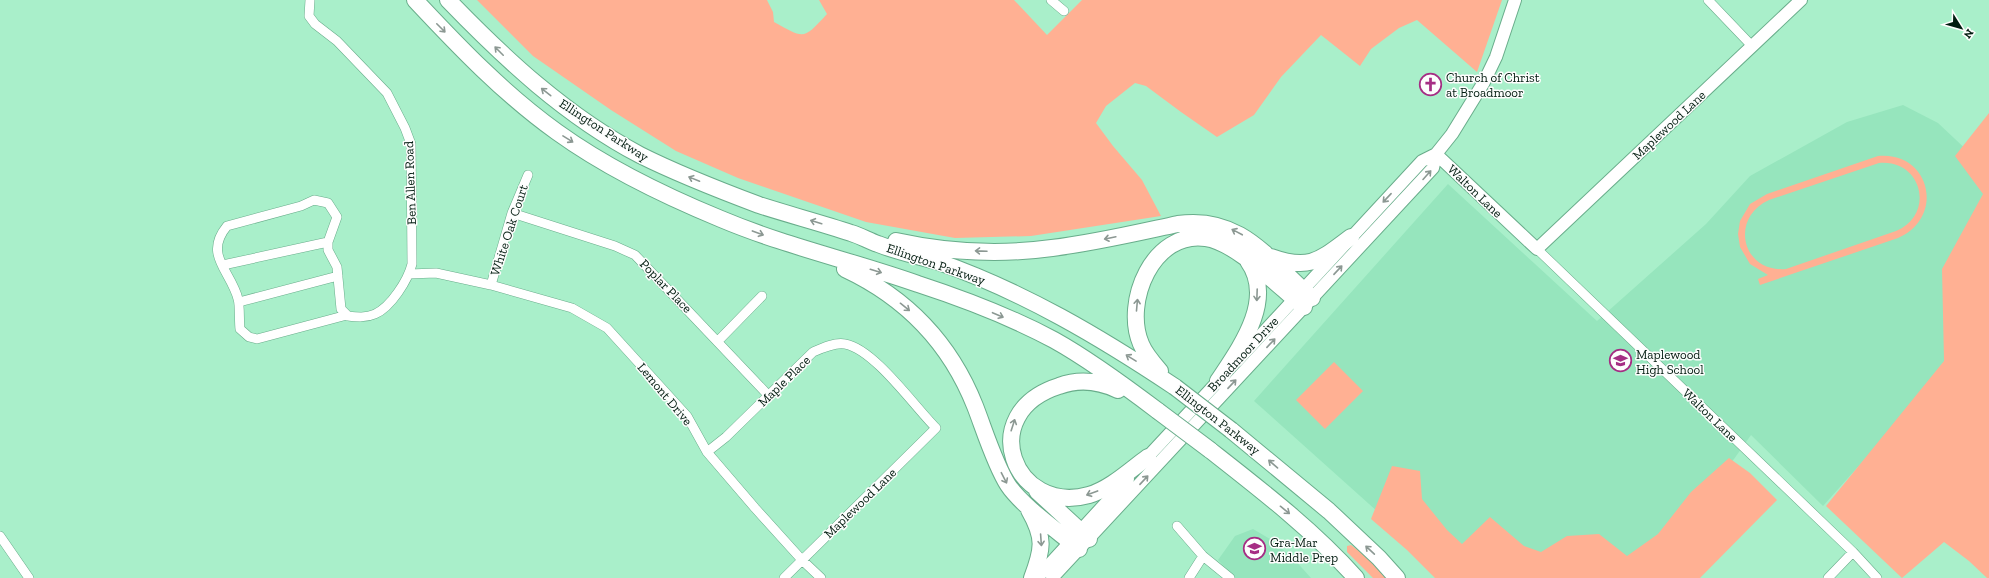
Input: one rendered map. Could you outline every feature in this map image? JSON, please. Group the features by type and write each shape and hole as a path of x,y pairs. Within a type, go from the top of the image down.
{"highway":[{"name":"Ellington Parkway","path":"415,0 494,81 557,132 615,169 722,219 799,247 917,283 1022,324 1055,341 1158,411 1210,450 1300,522 1335,555 1356,578"},
{"name":"Ellington Parkway","path":"448,0 506,58 528,77 568,109 638,154 675,172 760,205 854,234 879,244 956,269 1030,300 1090,333 1175,387 1231,430 1329,511 1379,558 1397,578"},
{"path":"854,234 940,248 1004,251 1051,249 1078,245 1178,224 1201,222 1211,223 1232,230 1250,241 1268,256 1303,299"},
{"path":"1268,256 1294,264 1314,261 1323,258 1351,237"},
{"path":"1175,387 1154,365 1140,344 1136,322 1136,310 1140,285 1160,254 1175,244 1194,238 1204,238 1222,242 1303,299"},
{"path":"799,247 859,276 883,290 929,329 944,348 961,376 1007,484 1026,505 1039,529 1041,541 1039,559 1032,578"},
{"path":"1218,381 1250,328 1256,311 1257,288 1251,266 1246,259"},
{"path":"1079,540 1018,468 1012,452 1011,430 1021,410 1036,396 1045,391 1074,382 1100,383 1112,386 1158,411"},
{"path":"1028,481 1043,492 1060,497 1081,497 1100,490 1148,457"},
{"path":"1026,505 1079,540"}],"main road":[{"name":"Broadmoor Drive","path":"1052,578 1079,540 1148,457 1218,381 1303,299 1433,168 1436,154 1472,104 1484,82 1496,57 1516,0"},
{"name":"Maplewood Lane","path":"1537,249 1801,0"},
{"name":"Broadmoor Drive","path":"1037,578 1079,540 1303,299 1351,237 1422,161 1436,154"},
{"name":"Walton Lane","path":"1436,154 1537,249"}],"street":[{"name":"Ben Allen Road","path":"239,302 240,329 249,337 258,339 347,315 361,318 376,314 392,299 409,274 412,264 411,144 405,128 386,93 337,41 315,24 309,16 310,0"},
{"path":"1051,0 1064,11"},
{"path":"1708,0 1752,46"},
{"name":"White Oak Court","path":"491,285 512,213 528,175"},
{"path":"338,276 239,302 218,257 216,245 226,226 301,206 314,200 328,203 337,217 328,242 328,250 337,267 338,276 341,309 347,315"},
{"name":"Poplar Place","path":"512,213 615,246 635,255 769,396"},
{"path":"223,265 328,242"},
{"name":"Walton Lane","path":"1537,249 1854,553 1876,578"},
{"name":"Lemont Drive","path":"409,274 436,273 491,285 572,308 607,328 688,416 707,452 802,560 821,578"},
{"path":"718,341 762,296"},
{"name":"Maple Place","path":"707,452 726,437 813,352 826,346 845,344 863,351 868,355 936,428"},
{"name":"Maplewood Lane","path":"784,578 936,428"},
{"path":"1177,526 1203,556 1230,578"},
{"path":"0,536 29,578"},
{"path":"1828,578 1854,553"},
{"path":"1834,578 1854,553"},
{"path":"1189,578 1203,556"}],"shaded area":[{"path":"477,0 767,0 773,12 774,22 792,32 803,34 813,29 827,14 819,0 1014,0 1047,35 1082,0 1502,0 1477,72 1417,20 1399,28 1371,49 1360,66 1321,35 1281,77 1254,115 1217,137 1146,86 1135,83 1106,106 1096,123 1113,146 1142,180 1161,216 1031,236 955,238 866,222 738,178 676,151 611,110 533,56"},
{"name":"Maplewood High School","path":"1903,105 1938,123 1989,171 1989,320 1823,506 1751,435 1734,459 1659,542 1615,574 1426,555 1254,401 1448,184 1597,321 1706,224 1750,176 1847,122"},
{"path":"1989,113 1989,578 1987,578 1969,561 1944,542 1902,578 1826,506 1944,361 1942,269 1983,194 1955,156"},
{"path":"1878,156 1896,157 1910,164 1920,174 1926,187 1926,202 1922,216 1913,228 1898,238 1760,285 1758,279 1768,275 1750,264 1740,247 1738,234 1740,221 1750,204 1767,194","holes":["1879,163 1894,164 1905,170 1914,178 1919,189 1920,201 1916,213 1909,223 1896,231 1786,269 1771,268 1759,262 1751,254 1746,243 1745,231 1749,219 1756,208 1769,200"]},
{"path":"1334,362 1363,391 1325,429 1296,400"},
{"path":"1729,458 1750,473 1777,500 1700,578 1435,578 1407,550 1371,519 1392,466 1420,471 1422,499 1447,530 1462,544 1490,517 1524,546 1541,552 1567,536 1599,534 1627,556 1658,534 1691,492"},
{"name":"Gra-Mar Middle Prep","path":"1253,529 1270,539 1293,558 1311,578 1235,578 1218,560 1235,536"},
{"path":"1351,545 1372,561 1387,578 1373,578 1347,552 1347,546"}],"place":[{"name":"Church of Christ at Broadmoor","path":"1430,84"},
{"name":"Maplewood High School","path":"1621,361"},
{"name":"Gra-Mar Middle Prep","path":"1254,549"}]}
